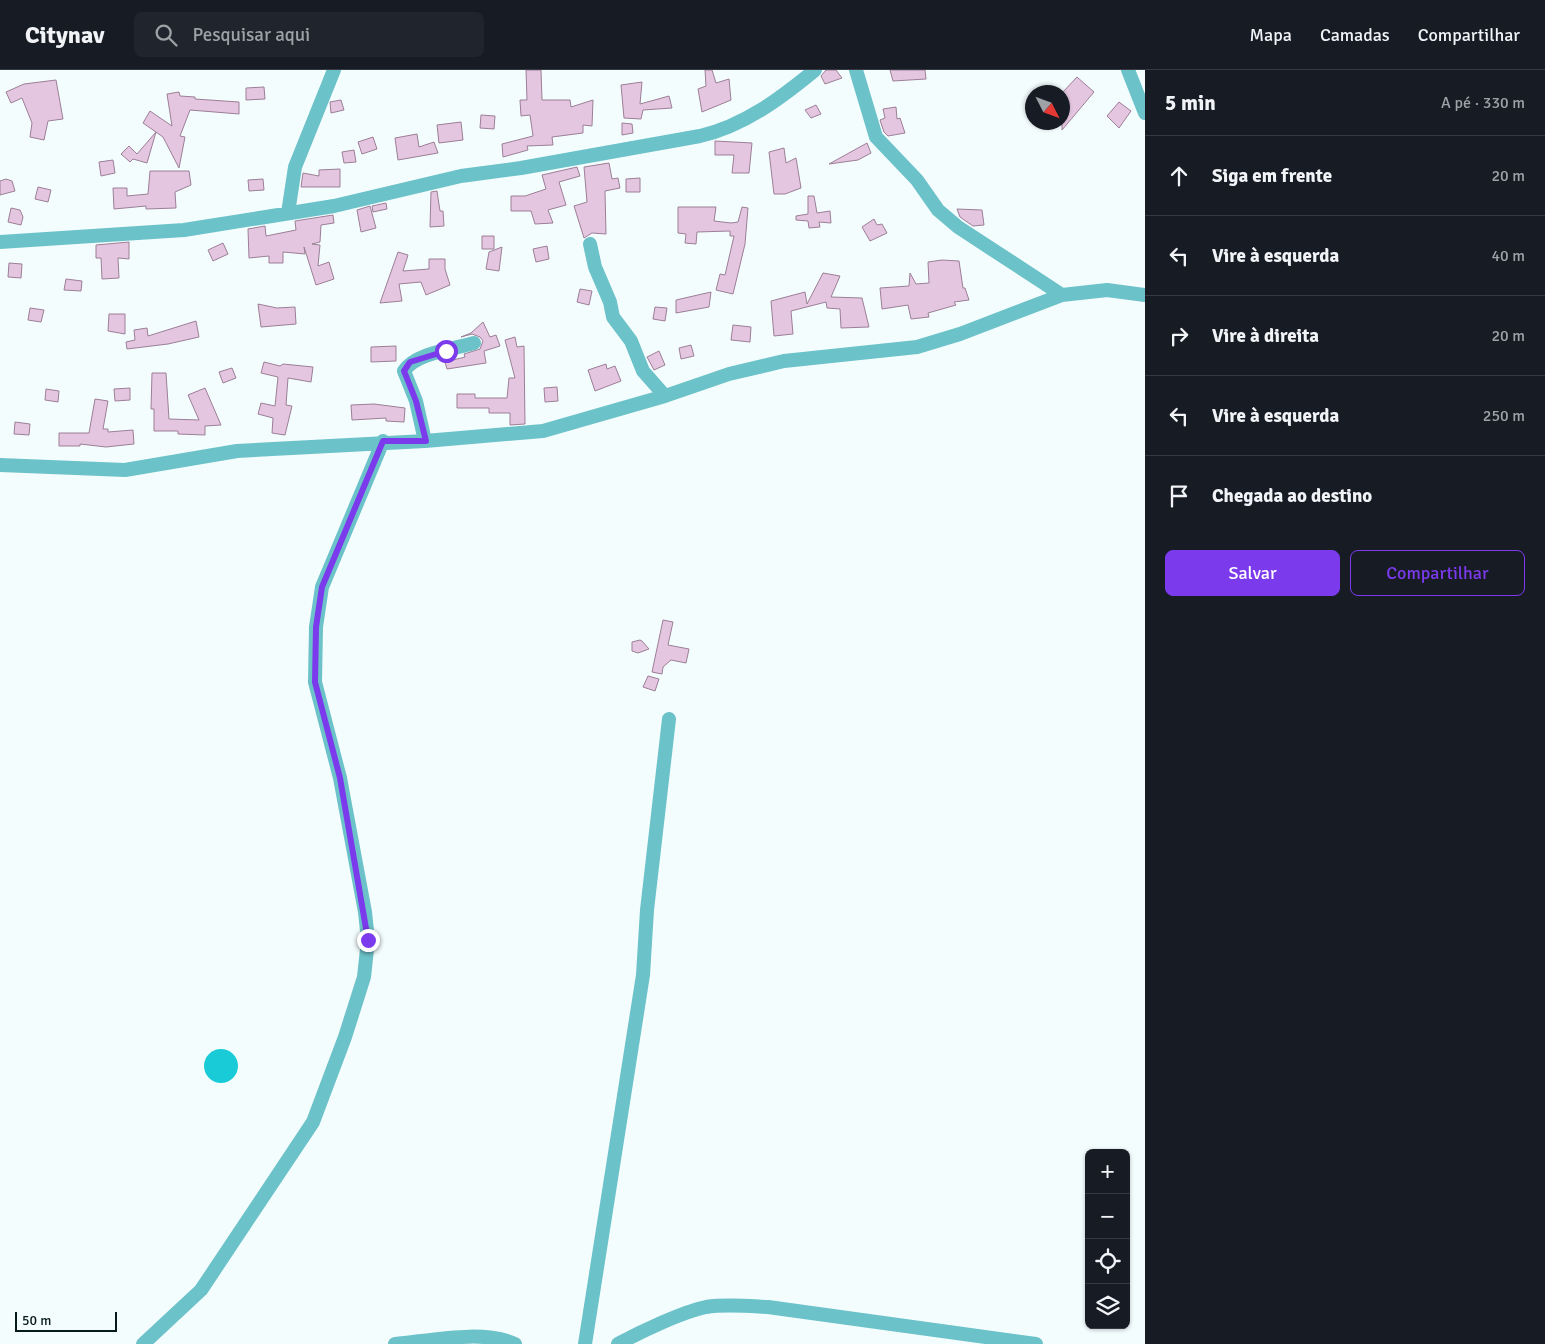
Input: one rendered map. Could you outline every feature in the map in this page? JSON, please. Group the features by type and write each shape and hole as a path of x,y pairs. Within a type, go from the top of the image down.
{"street":[{"path":"288,213 295,167 316,109 334,70"},
{"path":"0,242 184,230 334,206 461,176 660,144 724,131 789,91 815,70"},
{"path":"856,70 876,137 917,180 938,210 958,226 1062,295"},
{"path":"1128,70 1145,114"},
{"path":"590,244 613,318 631,341 643,371 665,396"},
{"path":"0,465 125,470 237,450 383,441 426,441 543,431 665,396 729,374 784,361 917,347 960,334 1062,295 1107,290 1145,295"},
{"path":"426,441 416,401 404,371 410,362 424,356 474,343"},
{"path":"143,1344 202,1290 313,1122 345,1037 364,977 368,940 365,912 340,778 315,682 316,627 322,587 383,441"},
{"path":"585,1344 643,975 647,910 669,719"},
{"path":"618,1344 640,1332 705,1307 738,1305 768,1307 1036,1344"},
{"path":"395,1344 479,1337 496,1338 514,1344"}],"water":[{"path":"221,1049 228,1050 233,1054 237,1059 237,1073 233,1078 228,1082 221,1083 214,1082 209,1078 205,1073 204,1066 205,1059 209,1054 214,1050"}],"building":[{"path":"526,70 541,70 542,100 570,100 571,107 593,100 592,126 583,125 583,133 552,137 553,145 527,146 528,150 503,157 502,144 533,136 530,115 521,116 520,100 527,100"},
{"path":"705,70 712,70 716,83 729,79 731,100 702,112 698,89 706,86"},
{"path":"826,70 836,70 842,78 825,84 821,76"},
{"path":"890,70 925,70 926,79 893,81"},
{"path":"1077,77 1094,92 1070,120 1070,85"},
{"path":"56,80 63,119 48,121 44,140 30,137 32,123 22,98 11,103 6,92 24,84"},
{"path":"642,82 640,104 669,96 672,108 643,110 641,119 624,118 621,85"},
{"path":"264,87 265,99 246,100 246,88"},
{"path":"179,92 180,96 195,97 195,99 239,102 239,114 190,110 180,136 185,137 179,168 163,137 143,123 150,111 172,126 167,94"},
{"path":"341,100 344,110 331,113 330,102"},
{"path":"1119,102 1131,111 1119,128 1107,116"},
{"path":"816,105 821,114 811,118 805,110"},
{"path":"896,107 897,119 900,118 905,133 888,136 884,132 880,120 885,118 883,109"},
{"path":"481,115 495,116 494,129 480,128"},
{"path":"461,122 463,140 439,143 437,125"},
{"path":"622,123 632,124 633,133 622,135"},
{"path":"156,132 147,163 133,159 130,162 121,154 129,146 137,154"},
{"path":"417,134 419,147 434,142 438,153 398,160 395,138"},
{"path":"373,137 377,149 362,154 358,142"},
{"path":"715,141 752,143 749,173 732,173 734,155 715,155"},
{"path":"867,143 871,153 858,160 829,164"},
{"path":"784,148 786,163 796,158 801,188 785,194 774,194 769,152"},
{"path":"354,150 356,162 344,163 342,152"},
{"path":"113,160 115,173 101,176 99,162"},
{"path":"609,163 612,179 618,178 620,188 605,191 606,234 592,233 584,238 574,206 587,202 584,167"},
{"path":"577,167 580,176 559,182 566,205 548,210 553,223 535,224 531,211 511,211 511,196 525,196 546,189 542,175"},
{"path":"340,169 340,187 301,187 303,173 319,176 319,170"},
{"path":"150,171 189,171 191,185 175,192 176,208 146,209 146,206 114,209 113,188 127,188 127,196 148,194"},
{"path":"640,178 640,192 626,192 626,179"},
{"path":"6,179 12,181 15,191 0,195 0,181"},
{"path":"263,179 264,190 249,191 248,180"},
{"path":"38,187 51,190 48,202 35,199"},
{"path":"437,191 440,211 443,211 444,226 430,227 431,192"},
{"path":"808,196 814,196 817,213 830,211 831,223 819,222 820,227 809,228 808,221 796,220 796,216 808,214"},
{"path":"386,203 387,209 373,212 372,206"},
{"path":"370,206 376,228 361,232 357,210"},
{"path":"678,207 716,207 714,221 731,223 738,222 742,207 748,208 745,244 733,294 716,290 720,274 725,275 734,236 730,236 730,231 697,232 696,244 685,243 686,234 678,233"},
{"path":"11,208 20,210 23,217 21,225 8,222"},
{"path":"957,209 982,210 984,225 973,226 960,217"},
{"path":"333,215 334,223 321,225 320,242 312,244 320,245 318,266 329,262 334,279 316,285 304,247 305,254 283,252 283,263 269,263 269,256 249,258 248,229 265,226 266,236 296,230 295,221"},
{"path":"874,219 877,225 882,224 887,233 870,241 862,227"},
{"path":"482,236 494,236 494,249 482,249"},
{"path":"129,242 129,259 118,258 119,278 102,279 101,258 96,258 96,245"},
{"path":"223,243 228,254 213,261 208,250"},
{"path":"547,246 549,259 536,262 533,249"},
{"path":"502,247 499,271 486,269 489,252"},
{"path":"398,252 408,255 403,271 429,269 429,259 445,259 445,269 450,285 426,295 421,282 399,284 402,301 380,303"},
{"path":"942,260 959,261 963,288 965,288 969,300 954,302 956,305 928,313 929,317 911,319 908,305 882,309 880,288 909,286 910,273 916,284 929,283 928,262"},
{"path":"9,263 22,264 21,278 8,277"},
{"path":"823,273 840,276 831,297 862,298 869,327 841,328 840,309 827,308 826,302 791,311 793,334 774,336 771,301 805,292 807,304"},
{"path":"66,279 82,281 81,291 64,290"},
{"path":"580,289 592,291 589,305 577,302"},
{"path":"711,292 709,307 676,313 676,300"},
{"path":"258,304 277,308 295,307 296,324 261,327"},
{"path":"655,307 667,308 665,321 653,319"},
{"path":"30,308 44,310 41,322 28,320"},
{"path":"109,314 125,314 125,334 108,331"},
{"path":"196,321 199,337 168,344 127,349 126,342 135,340 134,330 147,328 148,336"},
{"path":"483,322 490,337 496,335 500,346 484,351 486,363 447,369 445,362 465,357 464,354 480,349 483,341 480,337 472,334 461,337 471,333"},
{"path":"733,325 751,327 750,342 731,340"},
{"path":"515,337 517,347 524,346 525,424 510,425 510,413 489,413 489,408 457,408 457,394 475,394 475,398 507,398 509,378 515,378 505,340"},
{"path":"691,345 694,356 681,359 679,348"},
{"path":"396,346 396,361 371,362 371,347"},
{"path":"659,351 665,365 654,370 647,357"},
{"path":"264,362 280,366 283,364 313,367 311,382 288,378 286,405 292,406 285,435 272,433 273,418 258,414 261,403 275,406 278,377 261,373"},
{"path":"606,364 607,369 615,366 621,381 595,391 588,370"},
{"path":"232,368 236,378 223,383 219,372"},
{"path":"152,373 166,373 169,419 199,420 188,395 205,388 221,425 205,426 205,435 178,434 178,431 154,431 154,409 151,409"},
{"path":"557,387 558,401 545,402 544,388"},
{"path":"130,388 130,400 115,401 114,389"},
{"path":"46,389 59,391 58,402 45,400"},
{"path":"95,399 108,401 103,429 108,429 108,432 133,430 134,444 106,447 80,444 80,446 59,446 59,433 89,433"},
{"path":"374,404 405,408 404,422 386,421 386,418 352,420 351,405"},
{"path":"15,422 30,424 29,435 14,434"},
{"path":"663,620 673,622 668,645 689,649 686,663 671,660 663,667 662,674 652,672"},
{"path":"640,640 649,649 638,653 632,651 632,642"},
{"path":"648,676 659,679 655,691 643,687"}],"route":[{"path":"368,940 365,912 340,778 315,682 316,627 322,587 353,517 383,441 426,441 416,401 404,371 410,362 424,356 446,351"}]}
